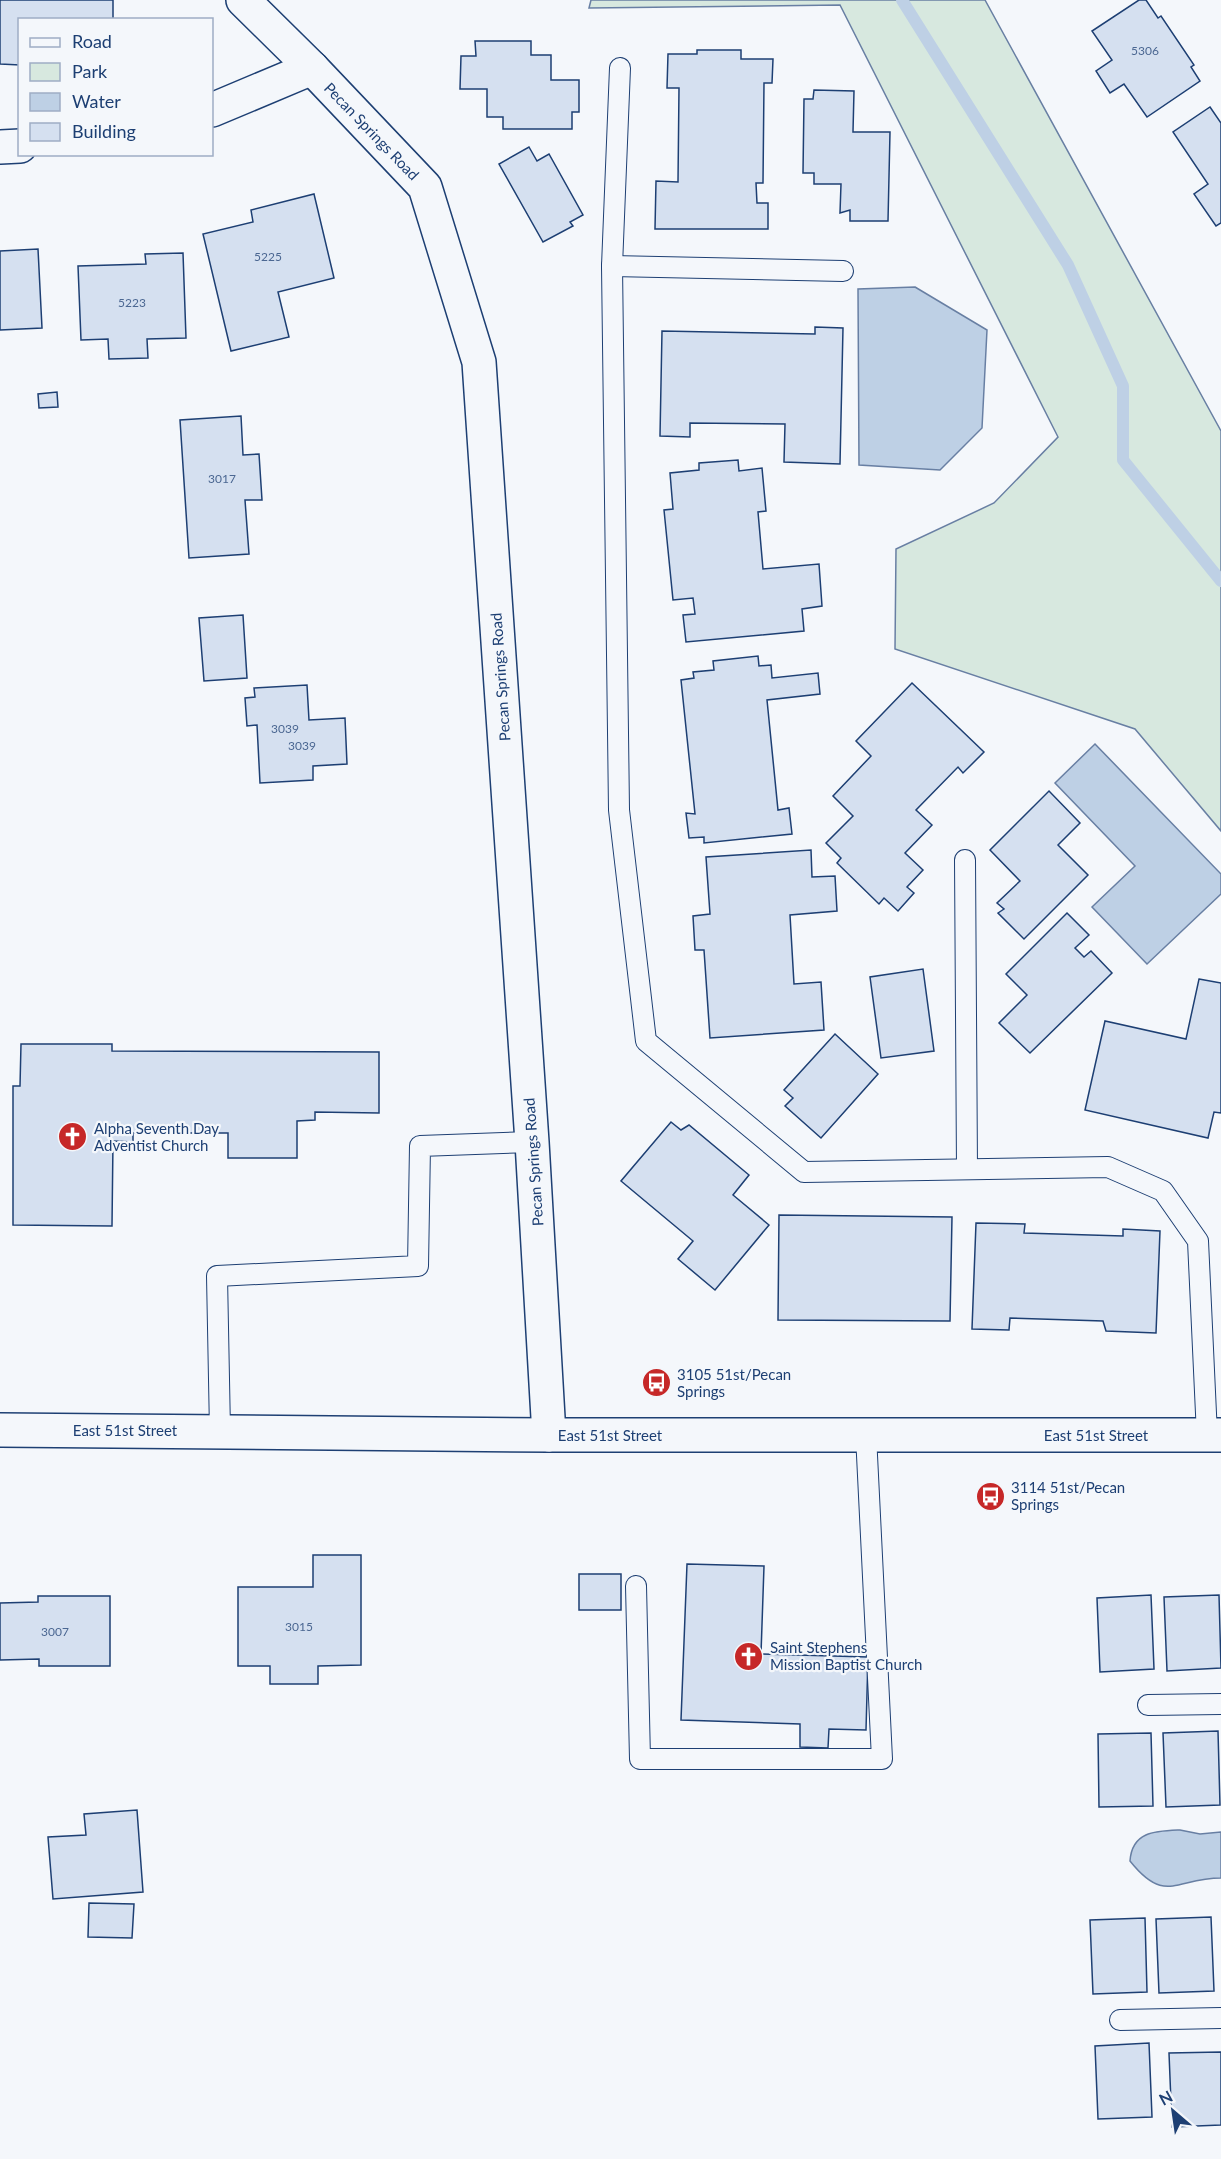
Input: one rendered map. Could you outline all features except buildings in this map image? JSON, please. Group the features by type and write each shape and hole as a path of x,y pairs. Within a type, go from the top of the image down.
{"street":[{"name":"Pecan Springs Road","path":"243,0 312,68 425,187 479,362 532,1142 549,1436"},
{"path":"213,110 312,68"},
{"path":"0,147 18,146"},
{"name":"East 51st Street","path":"0,1430 549,1436 1214,1435"}],"lane":[{"path":"620,69 612,266 619,810 646,1041 804,1172 1108,1167 1163,1191 1198,1241 1214,1435"},
{"path":"612,266 843,271"},
{"path":"965,860 967,1169"},
{"path":"220,1431 217,1276 418,1266 420,1146 532,1142"},
{"path":"636,1586 640,1759 882,1759 866,1435"},
{"path":"1148,1705 1221,1704"},
{"path":"1120,2020 1221,2018"}],"green space":[{"path":"591,0 985,0 1221,431 1221,831 1135,729 895,649 896,549 994,503 1058,437 840,5 589,8"}],"water":[{"path":"915,287 987,330 982,428 940,470 859,465 858,289"},
{"path":"1095,744 1221,874 1221,894 1147,964 1092,907 1135,866 1055,783"},
{"path":"1180,1830 1200,1834 1221,1832 1221,1878 1162,1886 1142,1874 1130,1861 1135,1844 1140,1838 1154,1832"}],"waterway":[{"path":"902,0 1068,265 1123,386 1123,460 1221,581"}],"place":[{"name":"Alpha Seventh Day Adventist Church","path":"73,1137"},
{"name":"3105 51st/Pecan Springs","path":"656,1383"},
{"name":"3114 51st/Pecan Springs","path":"990,1496"},
{"name":"Saint Stephens Mission Baptist Church","path":"749,1656"}]}
